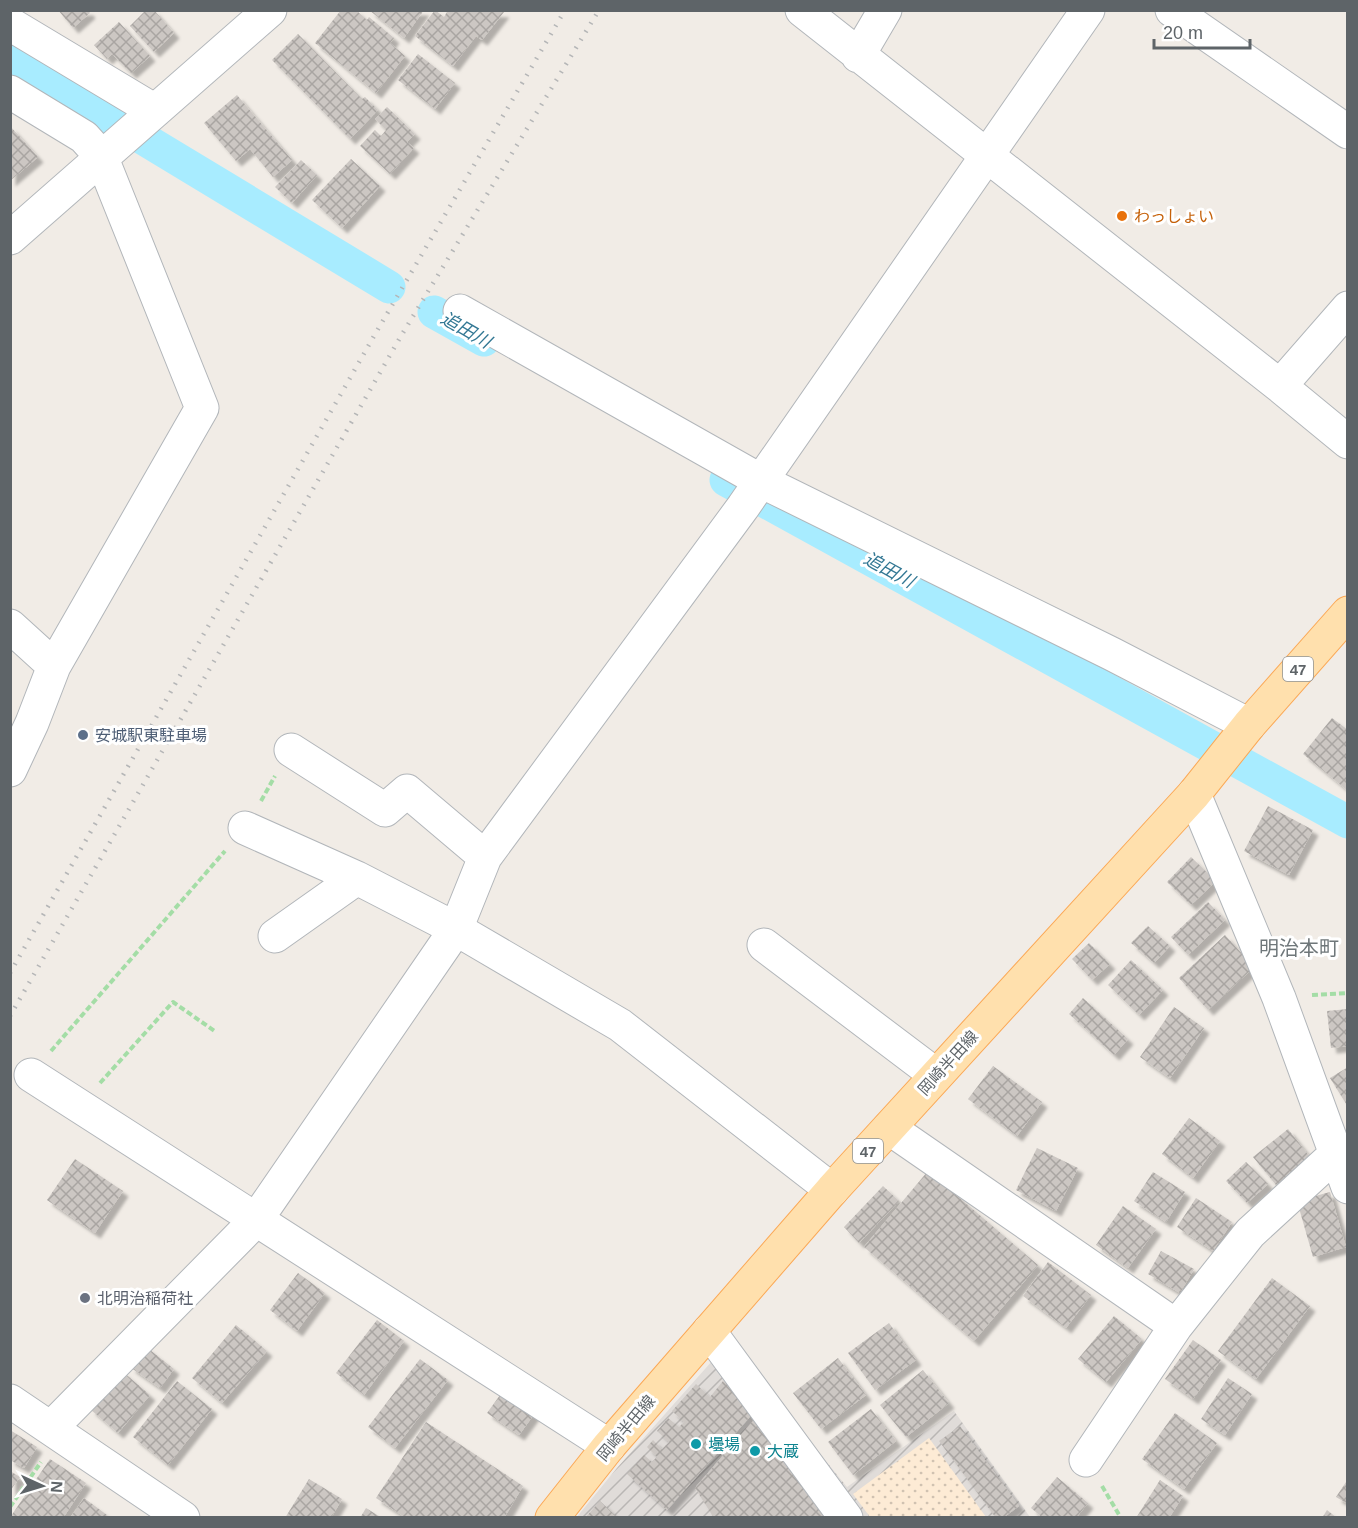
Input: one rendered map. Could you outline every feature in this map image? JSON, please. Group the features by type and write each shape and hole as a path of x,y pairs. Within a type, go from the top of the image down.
{"main road":[{"name":"岡崎半田線","path":"552,1518 609,1446 831,1190 1194,795 1250,725 1347,613"}],"street":[{"path":"10,238 270,10"},
{"path":"802,10 1280,386 1347,442"},
{"path":"858,56 885,10"},
{"path":"56,1431 256,1220 456,929 485,857 754,491 1088,10"},
{"path":"1172,10 1347,132"},
{"path":"10,24 155,111"},
{"path":"10,92 84,137 101,156 202,408 54,666 32,723 10,770"},
{"path":"1280,386 1347,308"},
{"path":"460,311 754,491 1112,654 1250,725"},
{"path":"10,626 54,666"},
{"path":"291,750 385,810 406,790 485,857"},
{"path":"1194,795 1279,998 1347,1187"},
{"path":"245,828 357,878 456,929 620,1025 831,1190"},
{"path":"275,936 357,878"},
{"path":"764,945 936,1075"},
{"path":"31,1075 609,1446"},
{"path":"889,1128 1176,1326"},
{"path":"1086,1460 1176,1326 1250,1233 1336,1154"},
{"path":"709,1331 846,1518"},
{"path":"10,1401 183,1518"}],"path":[{"path":"31,1075 245,828 291,750"},
{"path":"79,1106 173,1002 216,1032"},
{"path":"10,1507 56,1431"}],"shaded area":[{"path":"729,1342 847,1487 954,1411 1030,1517 576,1518 617,1468"}],"sand":[{"path":"929,1438 986,1517 870,1517 853,1494"}],"building":[{"path":"58,10 88,10 90,13 73,28"},
{"path":"146,10 154,10 174,33 154,52 130,26"},
{"path":"341,10 356,10 367,20 369,17 394,38 390,43 405,56 376,93 315,43"},
{"path":"369,10 424,10 404,38"},
{"path":"435,10 444,17 448,10 504,12 482,40 476,36 453,66 415,36"},
{"path":"119,22 150,56 131,73 112,54 107,59 94,45"},
{"path":"298,34 362,99 365,97 378,110 350,139 272,60"},
{"path":"418,54 455,83 435,109 398,80"},
{"path":"237,95 292,160 273,177 250,149 236,161 204,123"},
{"path":"387,107 415,134 407,142 414,148 390,174 360,146 375,130 381,136 386,130 375,119"},
{"path":"10,126 38,157 10,181"},
{"path":"351,159 380,186 342,228 312,200"},
{"path":"301,160 317,175 292,203 275,187"},
{"path":"1332,718 1348,730 1348,791 1303,754"},
{"path":"1268,806 1313,830 1289,875 1244,851"},
{"path":"1191,857 1216,881 1191,905 1167,882"},
{"path":"1208,902 1225,920 1188,955 1171,937"},
{"path":"1148,926 1170,946 1154,963 1131,943"},
{"path":"1225,935 1254,967 1208,1010 1179,978"},
{"path":"1089,943 1110,964 1092,980 1072,959"},
{"path":"1131,960 1163,990 1139,1015 1108,985"},
{"path":"1083,998 1128,1039 1114,1055 1069,1014"},
{"path":"1174,1007 1204,1028 1170,1078 1140,1057"},
{"path":"1348,1009 1348,1046 1331,1048 1327,1011"},
{"path":"993,1066 1042,1102 1017,1136 968,1099"},
{"path":"1348,1067 1348,1107 1330,1078"},
{"path":"1189,1118 1220,1141 1193,1178 1162,1154"},
{"path":"1288,1129 1310,1157 1276,1185 1253,1157"},
{"path":"1037,1148 1078,1168 1056,1211 1016,1190"},
{"path":"75,1159 123,1191 95,1233 47,1200"},
{"path":"1246,1162 1268,1184 1247,1203 1226,1181"},
{"path":"928,1171 1038,1265 974,1341 864,1247"},
{"path":"1153,1172 1185,1192 1166,1222 1134,1201"},
{"path":"883,1186 899,1201 859,1243 844,1227"},
{"path":"1330,1192 1346,1247 1313,1257 1297,1201"},
{"path":"1196,1198 1232,1222 1213,1251 1177,1227"},
{"path":"1123,1206 1156,1229 1128,1268 1096,1245"},
{"path":"1161,1251 1194,1269 1180,1293 1148,1274"},
{"path":"1048,1262 1091,1295 1066,1328 1023,1296"},
{"path":"298,1273 325,1293 297,1331 270,1310"},
{"path":"1272,1278 1310,1306 1256,1379 1218,1351"},
{"path":"1114,1316 1142,1339 1106,1382 1078,1359"},
{"path":"377,1320 404,1341 364,1395 336,1373"},
{"path":"889,1323 916,1360 875,1390 848,1353"},
{"path":"236,1325 267,1351 222,1403 192,1378"},
{"path":"1193,1340 1221,1360 1193,1399 1165,1379"},
{"path":"145,1346 174,1369 160,1388 130,1367"},
{"path":"838,1358 866,1395 821,1429 793,1393"},
{"path":"420,1359 448,1380 395,1448 368,1427"},
{"path":"923,1370 949,1403 906,1437 880,1405"},
{"path":"122,1371 150,1395 118,1433 90,1409"},
{"path":"1228,1378 1252,1394 1225,1435 1201,1419"},
{"path":"177,1381 212,1409 168,1465 133,1437"},
{"name":"壜場","path":"723,1381 756,1410 667,1510 627,1474 644,1455 652,1462 657,1457 647,1447 653,1440 662,1449 669,1442 657,1431 668,1418 679,1427 684,1422 672,1411 696,1384 710,1397"},
{"path":"503,1391 535,1413 519,1435 487,1413"},
{"path":"871,1409 896,1441 853,1475 828,1442"},
{"path":"1175,1413 1217,1443 1184,1489 1142,1459"},
{"name":"大蔵","path":"758,1415 832,1518 714,1518 695,1488"},
{"path":"426,1422 523,1486 504,1518 406,1518 376,1498"},
{"path":"960,1426 1019,1506 1003,1518 996,1518 939,1441"},
{"path":"10,1430 37,1447 24,1468 10,1460"},
{"path":"50,1459 86,1483 63,1518 13,1518 11,1516"},
{"path":"10,1471 20,1477 10,1491"},
{"path":"1057,1477 1088,1503 1076,1518 1043,1518 1031,1508"},
{"path":"309,1479 342,1499 331,1518 285,1518"},
{"path":"1348,1479 1348,1504 1336,1497"},
{"path":"1160,1480 1183,1496 1169,1518 1136,1518"},
{"path":"84,1498 107,1515 105,1518 70,1518"},
{"path":"600,1501 618,1518 585,1518"},
{"path":"366,1508 382,1518 360,1518"},
{"path":"1327,1510 1337,1518 1322,1518"}],"waterway":[{"name":"追田川","path":"10,58 389,287"},
{"name":"追田川","path":"434,312 484,340"},
{"name":"追田川","path":"726,480 1348,822"}],"railway":[{"path":"10,973 374,336 565,10"},
{"path":"10,1016 401,336 599,10"}],"place":[{"name":"わっしょい","path":"1122,216"},
{"name":"安城駅東駐車場","path":"83,735"},
{"name":"北明治稲荷社","path":"85,1298"},
{"name":"壜場","path":"696,1444"},
{"name":"大蔵","path":"755,1451"}],"district":[{"name":"明治本町","path":"1299,948"}]}
